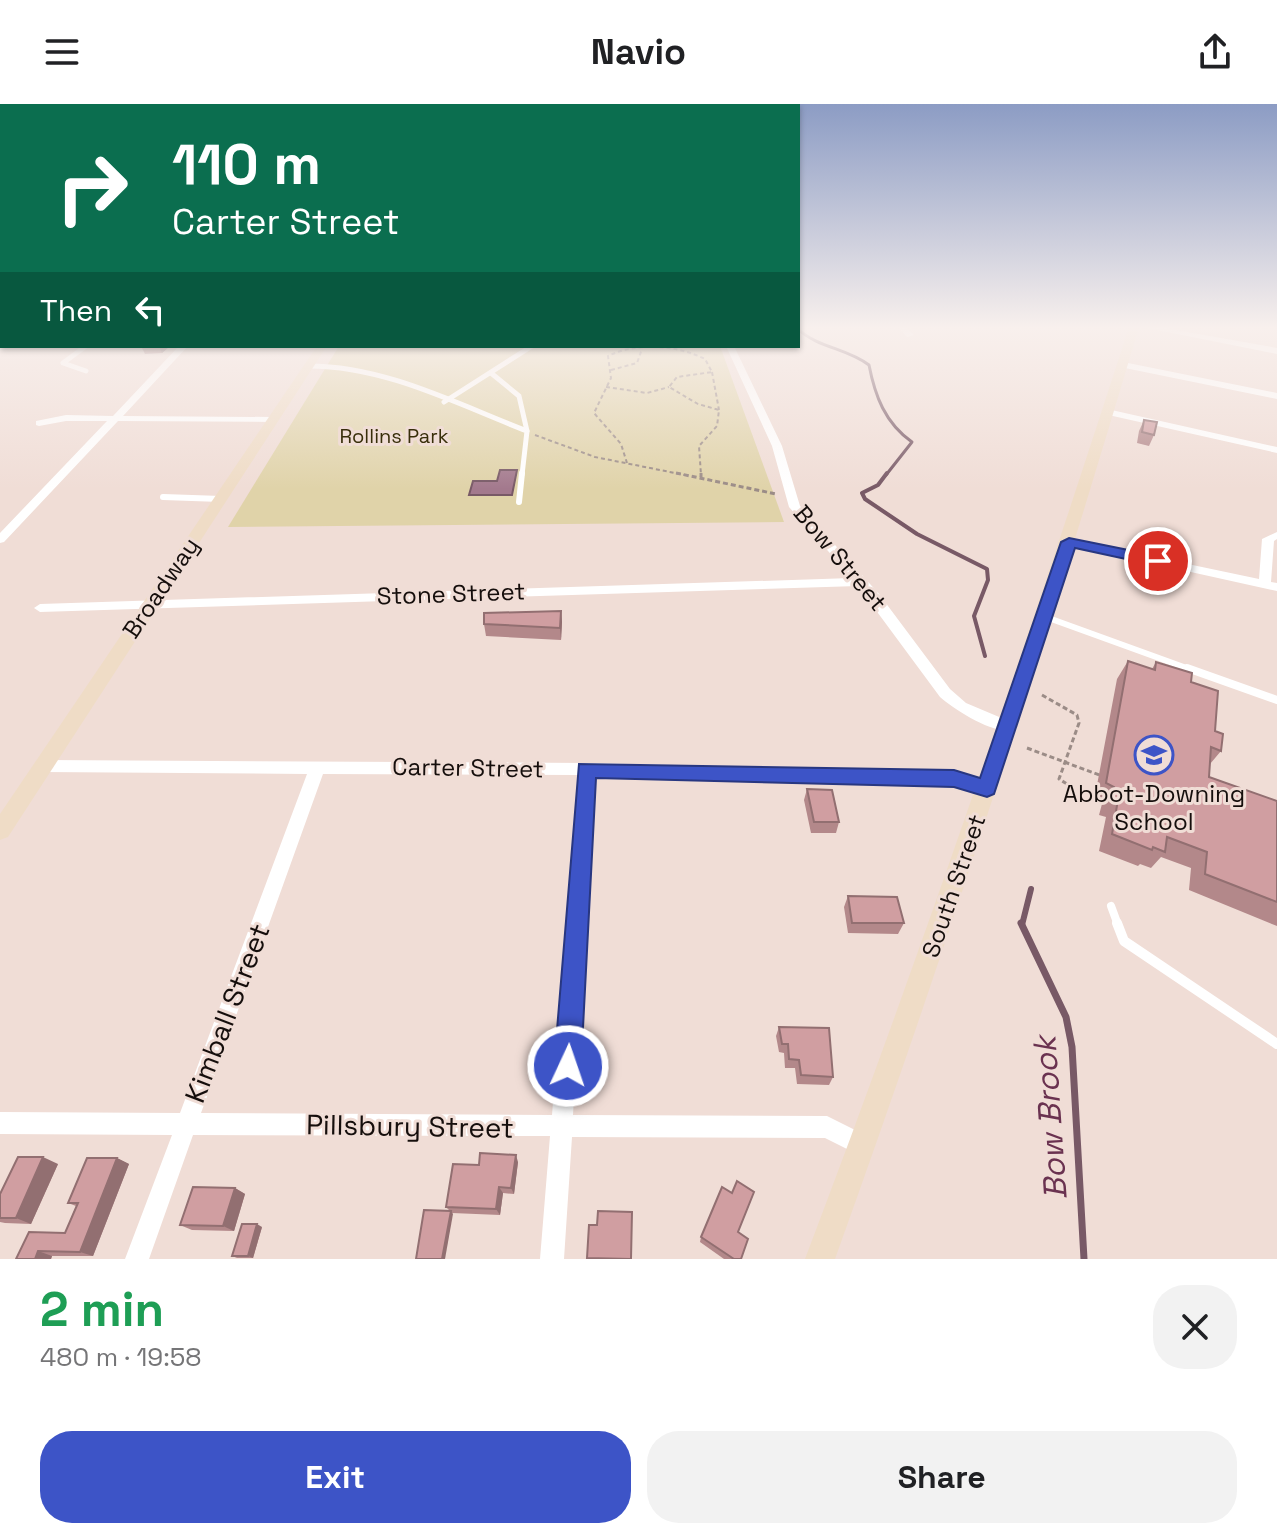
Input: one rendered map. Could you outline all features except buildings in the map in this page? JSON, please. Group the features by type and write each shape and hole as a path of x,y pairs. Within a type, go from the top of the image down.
{"main road":[{"name":"Broadway","path":"0,831 299,381"},
{"name":"South Street","path":"820,1259 863,1146 987,788 1069,542 1118,381"}],"street":[{"path":"0,540 151,381"},
{"name":"Bow Street","path":"746,381 777,446 791,499 808,524 862,582 945,693 961,707 1006,726"},
{"path":"1202,381 1277,396"},
{"path":"1107,412 1277,450"},
{"path":"39,423 66,418 273,420"},
{"path":"1069,542 1271,584 1265,546 1268,539 1277,535"},
{"name":"Stone Street","path":"40,608 862,582"},
{"name":"Carter Street","path":"43,766 587,769 954,778 987,788"},
{"name":"Kimball Street","path":"137,1259 318,766"},
{"path":"552,1259 564,1127 587,769"},
{"name":"Pillsbury Street","path":"0,1123 827,1127 863,1146"}],"lane":[{"path":"394,381 527,431"},
{"path":"444,402 478,381"},
{"path":"502,381 521,395 526,405 527,431 519,502"},
{"path":"163,497 221,499"},
{"path":"1043,616 1277,700"},
{"path":"1111,906 1124,941 1277,1044"}],"path":[{"path":"608,381 594,413 605,430 626,447 629,455 627,463"},
{"path":"606,387 647,393 669,387 674,381"},
{"path":"701,477 699,446 721,424 714,381"},
{"path":"669,387 698,404 719,410"},
{"path":"527,431 583,453 776,494"},
{"path":"1042,695 1077,715 1079,723 1059,779 1075,789"},
{"path":"1027,748 1108,778"}],"green space":[{"name":"Rollins Park","path":"318,381 733,381 784,522 228,527"}],"shaded area":[{"path":"500,470 517,470 512,495 469,495 473,481 497,481"}],"waterway":[{"name":"Bow Brook","path":"873,381 888,417 912,442 886,475"},
{"name":"Bow Brook","path":"887,473 878,485 862,493 865,499 917,534 987,569 988,580 974,616 985,656"},
{"name":"Bow Brook","path":"1022,925 1031,889"},
{"name":"Bow Brook","path":"1021,923 1066,1017 1072,1047 1084,1259"}],"place":[{"name":"Abbot-Downing School","path":"1154,755"}],"route":[{"path":"568,1066 587,769 954,778 987,788 1069,542 1158,561"}]}
